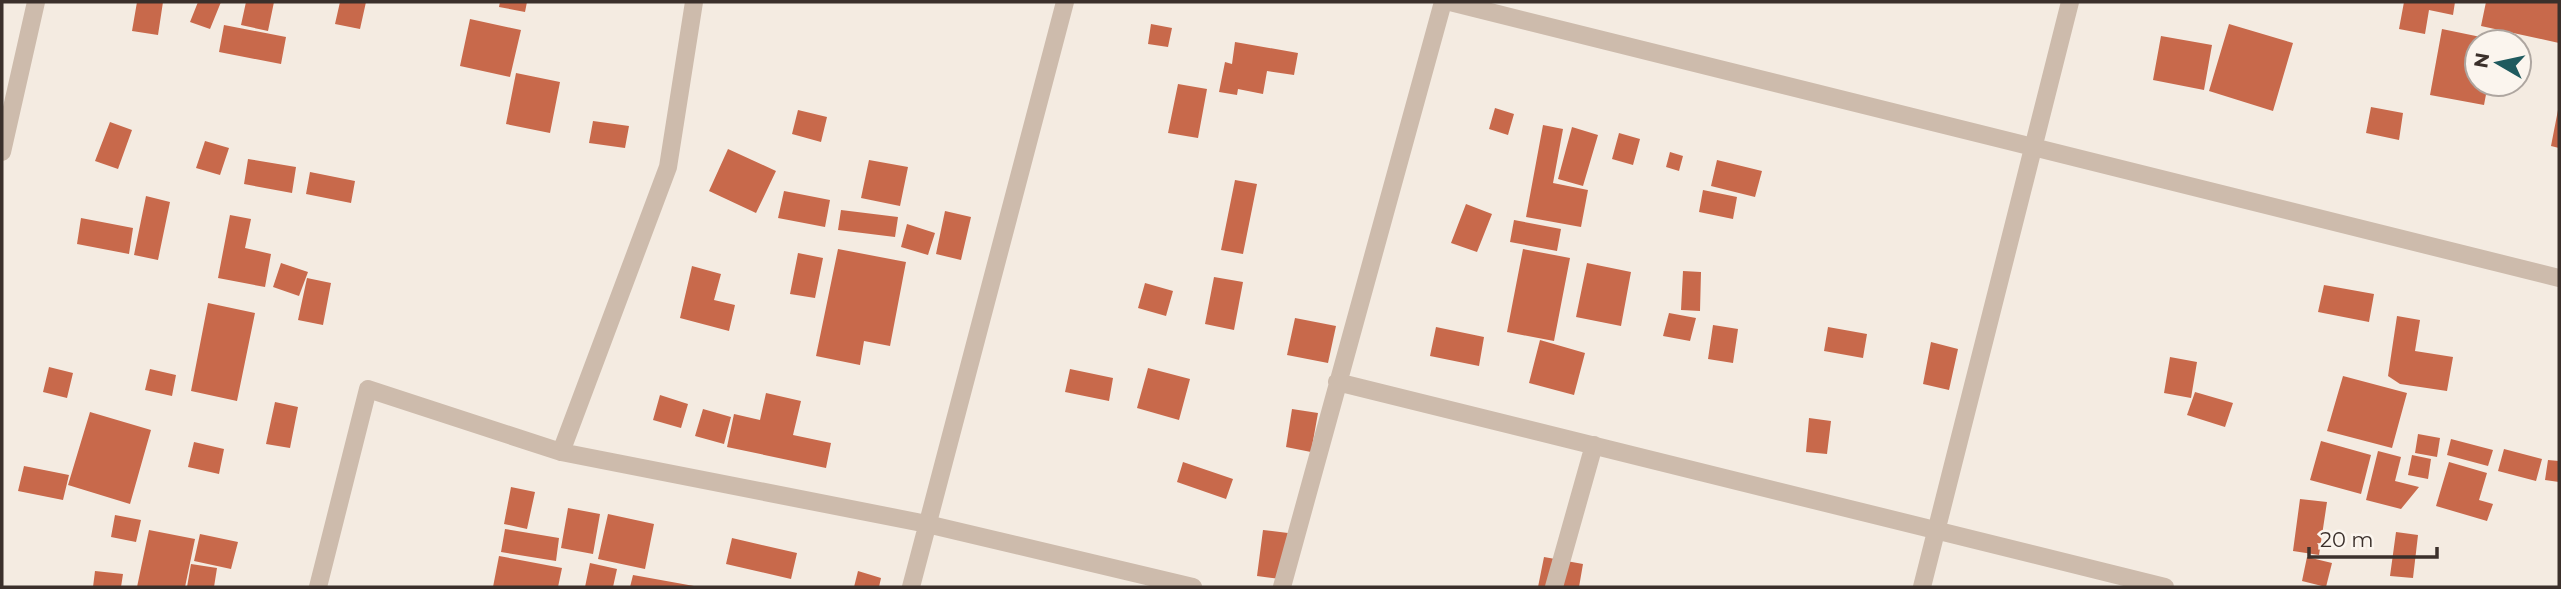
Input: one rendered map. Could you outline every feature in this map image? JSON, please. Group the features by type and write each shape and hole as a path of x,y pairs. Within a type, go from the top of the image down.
{"street":[{"path":"2,152 36,2"},
{"path":"561,452 668,167 694,2"},
{"path":"911,587 1065,2"},
{"path":"1282,587 1443,2"},
{"path":"1450,2 2559,278"},
{"path":"1922,587 2070,2"},
{"path":"1337,382 2165,587"},
{"path":"318,587 368,389 561,452 927,524 1193,587"},
{"path":"1555,587 1594,445"}],"building":[{"path":"137,2 163,2 158,35 132,31"},
{"path":"198,2 221,2 210,29 190,22"},
{"path":"246,2 274,2 268,31 241,25"},
{"path":"340,2 366,2 360,29 335,24"},
{"path":"500,2 527,2 525,12 499,7"},
{"path":"2404,2 2455,2 2453,15 2429,10 2425,34 2399,29"},
{"path":"2486,2 2559,2 2559,43 2533,37 2533,28 2481,26"},
{"path":"470,19 521,30 510,77 460,66"},
{"path":"1151,24 1172,28 1168,47 1148,44"},
{"path":"2229,24 2293,43 2273,111 2209,91"},
{"path":"224,25 286,37 281,64 219,52"},
{"path":"2442,29 2463,33 2463,98 2485,98 2484,105 2430,95"},
{"path":"2161,36 2212,45 2204,90 2153,80"},
{"path":"1235,42 1298,53 1294,75 1267,71 1263,94 1238,89 1237,95 1219,92 1225,62 1232,64"},
{"path":"516,73 560,82 550,133 506,124"},
{"path":"1178,84 1207,89 1198,138 1168,133"},
{"path":"2371,107 2403,113 2399,140 2366,133"},
{"path":"1495,108 1514,114 1508,135 1489,129"},
{"path":"798,110 827,117 821,142 792,134"},
{"path":"2559,110 2559,148 2551,146"},
{"path":"593,121 629,126 625,148 589,143"},
{"path":"110,122 132,130 118,169 95,161"},
{"path":"1543,125 1563,129 1553,183 1588,190 1581,227 1526,217"},
{"path":"1572,127 1598,135 1583,186 1558,179"},
{"path":"1619,133 1640,139 1633,165 1612,159"},
{"path":"205,141 229,148 220,175 196,168"},
{"path":"728,149 776,171 756,213 709,191"},
{"path":"1670,152 1683,156 1679,171 1666,167"},
{"path":"248,159 296,167 292,193 244,184"},
{"path":"869,160 908,167 900,206 861,198"},
{"path":"1717,160 1762,171 1755,197 1711,186"},
{"path":"310,172 355,181 351,203 306,194"},
{"path":"1235,180 1257,184 1243,254 1221,250"},
{"path":"1703,190 1737,197 1733,219 1699,212"},
{"path":"784,191 830,200 825,227 778,218"},
{"path":"146,196 170,202 158,260 134,255"},
{"path":"1466,204 1492,214 1477,252 1451,243"},
{"path":"841,210 898,217 895,237 838,230"},
{"path":"945,211 971,217 961,260 936,254"},
{"path":"230,215 251,219 245,248 271,254 265,287 218,278"},
{"path":"81,218 133,228 129,254 77,244"},
{"path":"1514,220 1561,229 1557,251 1510,242"},
{"path":"907,224 935,233 928,255 901,247"},
{"path":"838,249 906,262 890,346 864,341 860,365 816,356"},
{"path":"1523,249 1570,258 1554,341 1507,332"},
{"path":"798,253 823,258 815,298 790,294"},
{"path":"281,263 308,272 299,296 273,287"},
{"path":"1587,263 1631,272 1621,326 1576,317"},
{"path":"692,266 721,274 714,300 735,305 729,331 680,318"},
{"path":"1683,271 1701,272 1700,311 1681,310"},
{"path":"1214,277 1243,282 1234,330 1205,324"},
{"path":"307,278 331,283 323,325 298,320"},
{"path":"1145,283 1173,291 1166,316 1138,308"},
{"path":"2324,285 2374,294 2369,322 2318,312"},
{"path":"208,303 255,313 237,401 191,391"},
{"path":"1669,313 1696,318 1690,341 1663,336"},
{"path":"2397,316 2420,320 2415,351 2453,357 2447,391 2400,384 2388,376"},
{"path":"1295,318 1336,326 1328,363 1287,355"},
{"path":"1713,325 1738,329 1733,363 1708,359"},
{"path":"1436,327 1484,337 1479,366 1430,356"},
{"path":"1828,327 1867,334 1863,358 1824,351"},
{"path":"1540,340 1585,353 1574,395 1529,383"},
{"path":"1931,342 1958,349 1949,390 1923,384"},
{"path":"2170,357 2197,362 2191,398 2164,393"},
{"path":"49,367 73,373 67,398 43,392"},
{"path":"1148,368 1190,379 1179,420 1137,408"},
{"path":"150,369 176,375 172,396 145,390"},
{"path":"1070,369 1113,378 1109,401 1065,392"},
{"path":"2343,376 2407,393 2392,448 2327,431"},
{"path":"2195,392 2233,403 2225,427 2187,415"},
{"path":"766,393 801,401 793,435 831,443 826,468 727,447 734,414 760,420"},
{"path":"660,395 688,404 681,428 653,420"},
{"path":"275,402 298,407 290,448 266,444"},
{"path":"703,409 731,417 724,444 695,436"},
{"path":"1292,409 1318,413 1311,452 1286,447"},
{"path":"90,412 151,430 130,504 68,485"},
{"path":"1809,418 1831,421 1827,454 1806,452"},
{"path":"2418,434 2440,438 2437,457 2415,453"},
{"path":"2451,439 2493,450 2488,466 2447,455"},
{"path":"2321,441 2371,455 2361,494 2310,480"},
{"path":"194,442 224,449 219,474 188,467"},
{"path":"2504,449 2542,459 2536,481 2498,471"},
{"path":"2378,451 2401,457 2395,481 2419,487 2401,509 2366,500"},
{"path":"2412,455 2431,459 2428,479 2408,475"},
{"path":"2548,460 2559,461 2559,482 2545,480"},
{"path":"1183,462 1233,479 1226,499 1177,482"},
{"path":"2449,462 2487,473 2479,500 2493,504 2487,521 2436,506"},
{"path":"24,466 69,475 63,500 18,491"},
{"path":"511,487 535,492 527,529 504,524"},
{"path":"2300,499 2327,502 2319,555 2293,551"},
{"path":"568,508 600,514 593,554 561,548"},
{"path":"608,514 654,524 645,569 598,559"},
{"path":"115,515 141,520 136,542 111,537"},
{"path":"505,529 559,538 556,561 501,552"},
{"path":"149,530 195,539 185,587 137,587"},
{"path":"1263,530 1288,533 1281,579 1257,576"},
{"path":"2396,532 2418,535 2413,578 2390,576"},
{"path":"200,534 238,542 231,569 194,561"},
{"path":"732,538 797,553 791,579 726,564"},
{"path":"499,556 562,568 558,587 493,587"},
{"path":"1544,557 1583,564 1579,587 1538,587"},
{"path":"2307,557 2332,563 2326,587 2302,581"},
{"path":"590,563 617,569 613,587 585,587"},
{"path":"191,564 217,568 214,587 187,587"},
{"path":"95,571 123,574 121,587 93,587"},
{"path":"858,571 881,578 879,587 854,587"},
{"path":"633,575 694,586 694,587 630,587"}]}
